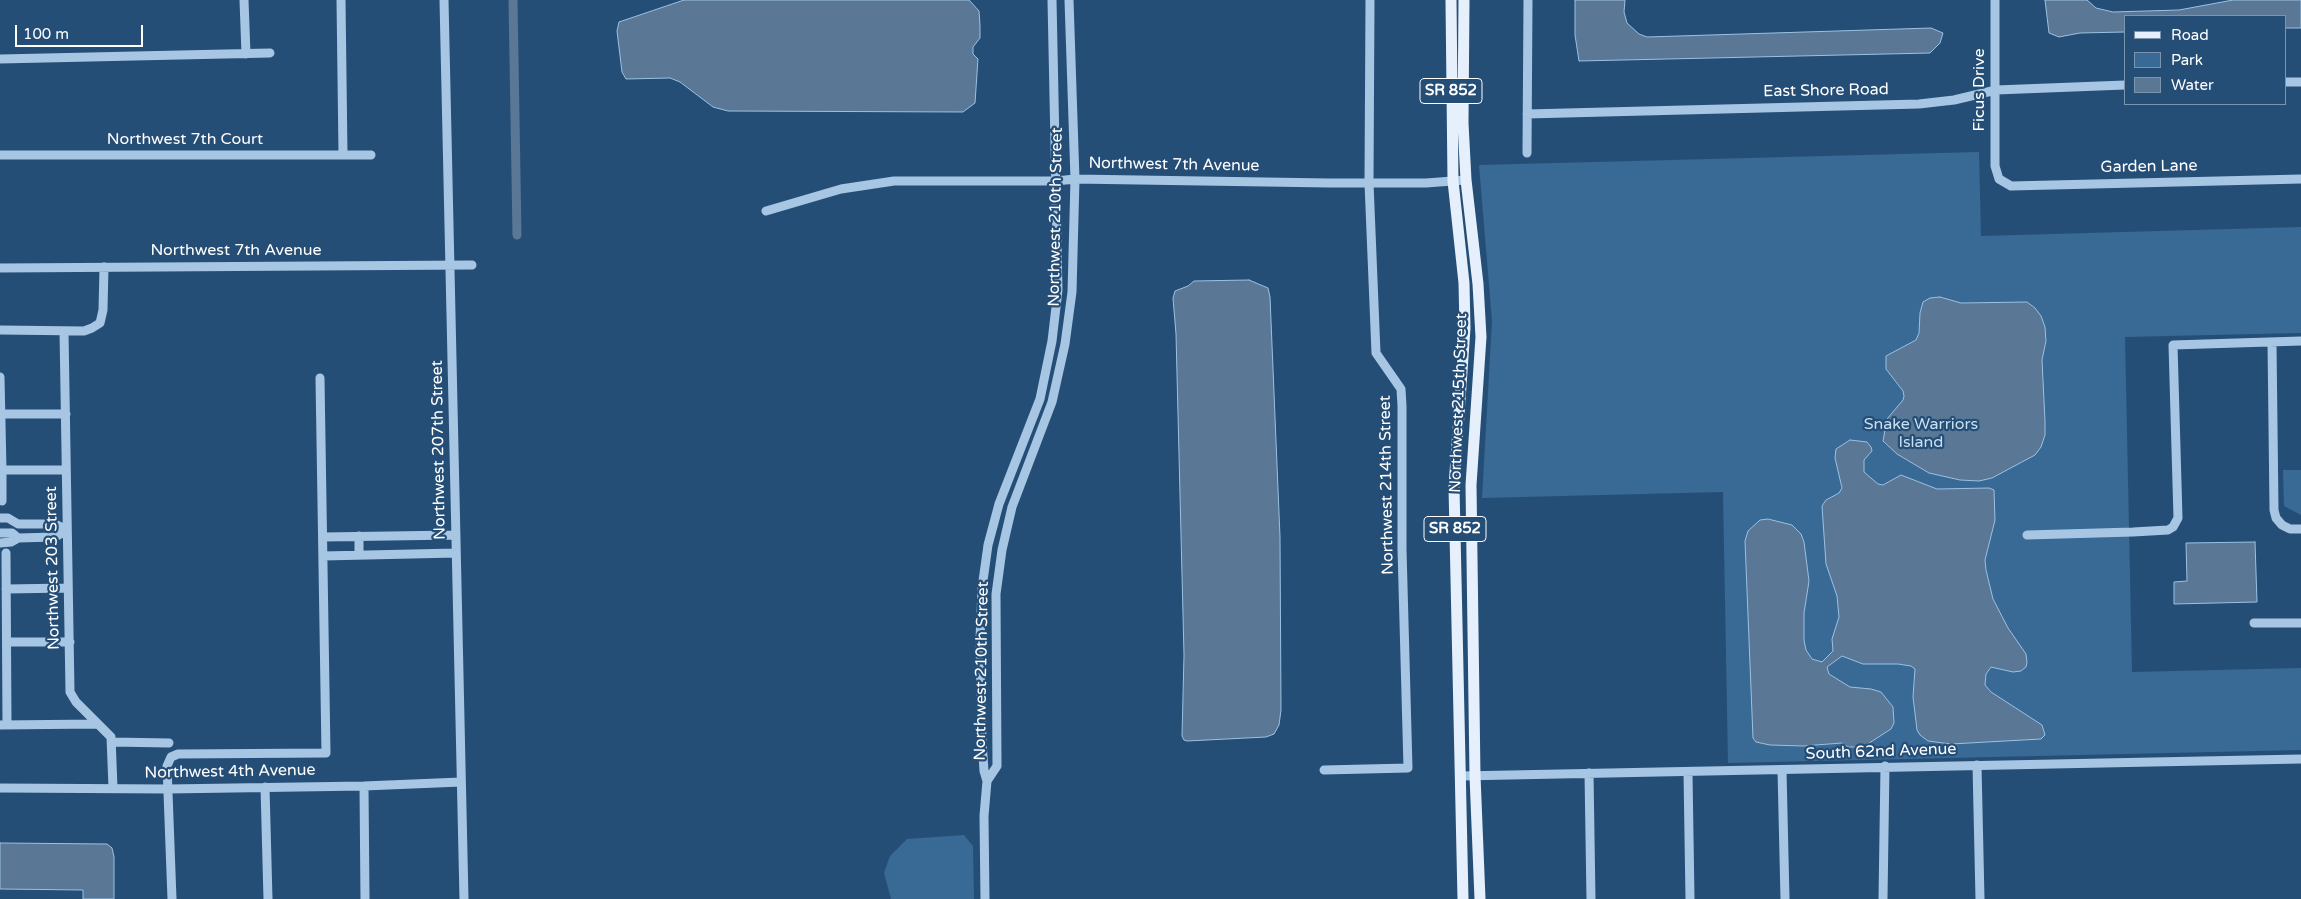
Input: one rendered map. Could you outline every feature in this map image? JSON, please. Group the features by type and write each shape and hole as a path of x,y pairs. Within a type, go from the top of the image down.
{"main road":[{"name":"Northwest 215th Street","path":"1451,0 1452,181 1464,283 1465,328 1454,487 1463,899"},
{"name":"Northwest 215th Street","path":"1464,0 1463,122 1466,180 1478,284 1481,337 1471,485 1480,899"}],"street":[{"path":"244,0 246,54"},
{"path":"341,0 343,154"},
{"name":"Northwest 207th Street","path":"444,0 452,264 450,300 464,899"},
{"name":"Northwest 210th Street","path":"985,899 984,816 987,781 984,771 982,741 980,640 982,588 988,545 999,504 1040,399 1052,341 1058,290 1052,0"},
{"name":"Northwest 210th Street","path":"987,781 997,766 996,609 1002,550 1012,507 1052,402 1065,344 1072,292 1075,179 1069,0"},
{"name":"Northwest 214th Street","path":"1324,770 1408,768 1401,389 1376,353 1369,183 1370,0"},
{"path":"1527,153 1528,0"},
{"name":"Ficus Drive","path":"1995,0 1995,166 2000,179"},
{"path":"0,59 270,53"},
{"path":"2286,82 2301,82"},
{"name":"East Shore Road","path":"1527,114 1919,104 1954,100 1996,90 2124,85"},
{"name":"Northwest 7th Court","path":"0,155 371,155"},
{"name":"Northwest 7th Avenue","path":"766,211 841,189 894,181 1056,181 1075,179 1369,183 1466,180"},
{"name":"Garden Lane","path":"2000,179 2011,186 2301,179"},
{"name":"Northwest 7th Avenue","path":"0,268 472,265"},
{"path":"0,330 84,331 100,323 103,310 104,267"},
{"name":"Northwest 203 Street","path":"64,331 70,692 76,702 111,737 112,742"},
{"path":"2027,535 2133,532 2168,530 2173,527 2178,518 2173,345 2301,341"},
{"path":"2272,342 2274,510 2278,522 2290,529 2301,529"},
{"path":"0,377 2,501"},
{"path":"172,899 167,772 167,766 171,757 178,754 326,752 320,378"},
{"path":"0,414 66,414"},
{"path":"2,470 66,470"},
{"path":"0,518 8,518 18,524 55,524 67,530"},
{"path":"18,524 18,538"},
{"path":"0,543 11,542 18,538 55,537 67,530"},
{"path":"0,533 12,533 18,538"},
{"path":"323,537 456,534"},
{"path":"359,536 359,555"},
{"path":"380,536 380,554"},
{"path":"6,553 7,642 4,725 97,724"},
{"path":"323,556 456,553"},
{"path":"6,589 68,588"},
{"path":"2254,623 2301,623"},
{"path":"7,642 70,642"},
{"path":"113,788 112,742 169,743"},
{"name":"South 62nd Avenue","path":"1461,776 1688,773 1885,766 2301,760"},
{"path":"1977,765 1980,899"},
{"path":"1883,899 1885,766"},
{"path":"1782,770 1785,899"},
{"path":"1589,773 1591,899"},
{"path":"1688,773 1690,899"},
{"name":"Northwest 4th Avenue","path":"0,788 168,789 364,786 461,782"},
{"path":"364,786 365,899"},
{"path":"265,787 268,899"}],"green space":[{"name":"Snake Warriors Island","path":"1979,152 1981,236 2301,227 2301,333 2125,337 2132,672 2301,668 2301,750 1728,763 1723,492 1482,498 1492,321 1479,165"},
{"path":"2283,470 2301,470 2301,515 2284,506"},
{"path":"964,835 973,846 974,899 891,899 884,873 890,856 907,839"}],"water":[{"path":"684,0 969,0 979,11 980,25 980,38 973,47 973,54 978,59 975,103 963,112 728,111 713,107 680,82 670,78 626,79 622,72 617,31 619,22"},
{"path":"1575,0 1625,0 1624,12 1627,23 1639,34 1647,37 1931,28 1943,33 1940,43 1930,53 1579,61 1575,35"},
{"path":"2045,0 2087,0 2096,8 2113,12 2179,10 2233,0 2301,0 2301,28 2286,28 2286,15 2124,15 2124,32 2080,33 2059,37 2049,33"},
{"path":"1249,280 1268,288 1270,297 1280,537 1281,710 1279,725 1274,734 1266,737 1187,741 1182,736 1184,655 1176,334 1173,298 1175,291 1188,286 1194,281"},
{"path":"1940,297 1961,303 2027,302 2041,316 2045,327 2046,341 2042,360 2045,435 2041,447 2035,455 1992,478 1979,481 1960,480 1929,473 1897,454 1883,441 1887,419 1903,400 1904,396 1903,391 1886,369 1886,356 1916,340 1919,333 1920,313 1923,302 1930,298"},
{"path":"1850,440 1867,442 1871,447 1872,451 1864,460 1864,472 1878,484 1883,485 1901,475 1937,489 1989,488 1994,490 1995,520 1985,560 1986,570 1993,599 2008,628 2026,654 2027,662 2026,667 2021,671 2013,672 1991,667 1986,674 1985,685 1991,692 2042,725 2045,735 2041,739 1951,744 1928,741 1917,730 1913,697 1915,669 1911,666 1898,664 1863,664 1842,656 1827,667 1829,674 1850,687 1881,692 1893,707 1894,723 1891,729 1863,747 1848,747 1842,743 1803,746 1770,745 1756,742 1753,738 1745,541 1748,531 1760,520 1768,519 1792,525 1801,534 1804,542 1809,581 1804,613 1804,640 1806,650 1812,659 1822,662 1833,651 1832,639 1839,617 1837,596 1826,564 1822,506 1826,500 1839,493 1842,488 1835,458 1836,449"},
{"path":"2255,542 2257,602 2174,604 2174,582 2187,581 2186,543"},
{"path":"0,843 107,844 112,848 114,857 114,899 83,899 83,890 0,889"}],"waterway":[{"path":"513,0 517,235"}]}
